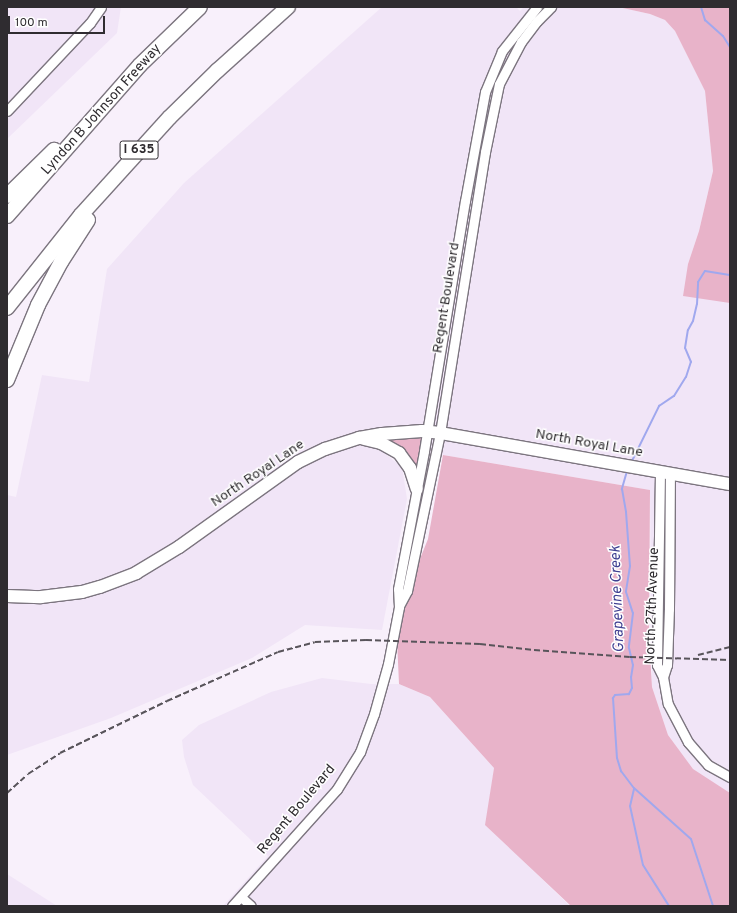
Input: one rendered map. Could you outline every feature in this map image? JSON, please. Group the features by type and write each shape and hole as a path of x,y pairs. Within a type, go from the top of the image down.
{"highway":[{"name":"Lyndon B Johnson Freeway","path":"7,216 140,66 200,7"},
{"name":"I 635","path":"7,308 81,215 170,117 218,70 288,7"},
{"path":"7,196 140,66"},
{"path":"7,380 30,322 74,239 107,194 170,117"}],"main road":[{"name":"North Royal Lane","path":"7,596 41,597 82,592 100,587 136,573 179,547 298,462 325,449 359,438 397,432 440,433 730,484"},
{"path":"359,438 381,443 399,453 410,468 417,489"}],"street":[{"path":"7,110 90,23 101,7"},
{"name":"Regent Boulevard","path":"232,906 337,789 360,752 374,714 388,664 398,607 398,589 427,432 465,201 485,92 502,51 537,7"},
{"name":"Regent Boulevard","path":"398,607 407,591 440,433 485,152 499,84 521,42 537,21 551,7"},
{"name":"North 27th Avenue","path":"663,677 667,665 670,609 665,473"},
{"name":"North 27th Avenue","path":"663,677 658,665 658,610 665,473"},
{"path":"658,610 670,609"},
{"path":"663,677 668,704 688,742 708,765 730,777"},
{"path":"241,897 251,906"}],"shaded area":[{"path":"7,7 121,7 117,33 7,139"},
{"path":"382,7 516,7 520,11 524,7 618,7 650,14 665,20 675,31 705,91 713,171 699,231 688,264 730,303 730,793 693,770 668,735 652,687 650,490 443,455 379,449 402,467 407,499 382,630 305,625 252,658 111,718 7,755 7,495 16,497 42,375 89,382 107,269 184,183"},
{"path":"618,7 730,7 730,303 683,296 688,264 699,231 713,171 705,91 675,31 665,20 650,14"},
{"path":"423,438 417,470 381,440"},
{"path":"443,455 650,490 649,636 652,687 668,735 693,769 730,793 730,906 571,906 485,825 494,768 430,697 399,684 396,618 428,539"},
{"path":"322,678 371,684 399,684 430,697 494,768 486,825 570,906 223,906 268,856 193,785 184,757 182,740 199,725 271,692"},
{"path":"7,874 57,906 7,906"}],"waterway":[{"name":"Grapevine Creek","path":"701,7 705,20 723,36 730,47"},
{"name":"Grapevine Creek","path":"631,463 659,406 674,396 686,377 691,362 685,348 688,330 693,321 697,304 698,282 705,271 730,275"},
{"name":"Grapevine Creek","path":"627,471 622,489 626,512 630,566 626,592 633,613 629,648 633,665 631,677 632,688 629,694 615,695 613,698 617,758 621,771 634,788 691,839 713,906"},
{"path":"634,789 630,806 643,865 669,906"}],"railway":[{"path":"7,793 28,774 60,753 167,701 278,652 315,642 366,640 480,644 534,650 630,657 730,660"},
{"path":"698,655 730,647"}]}
